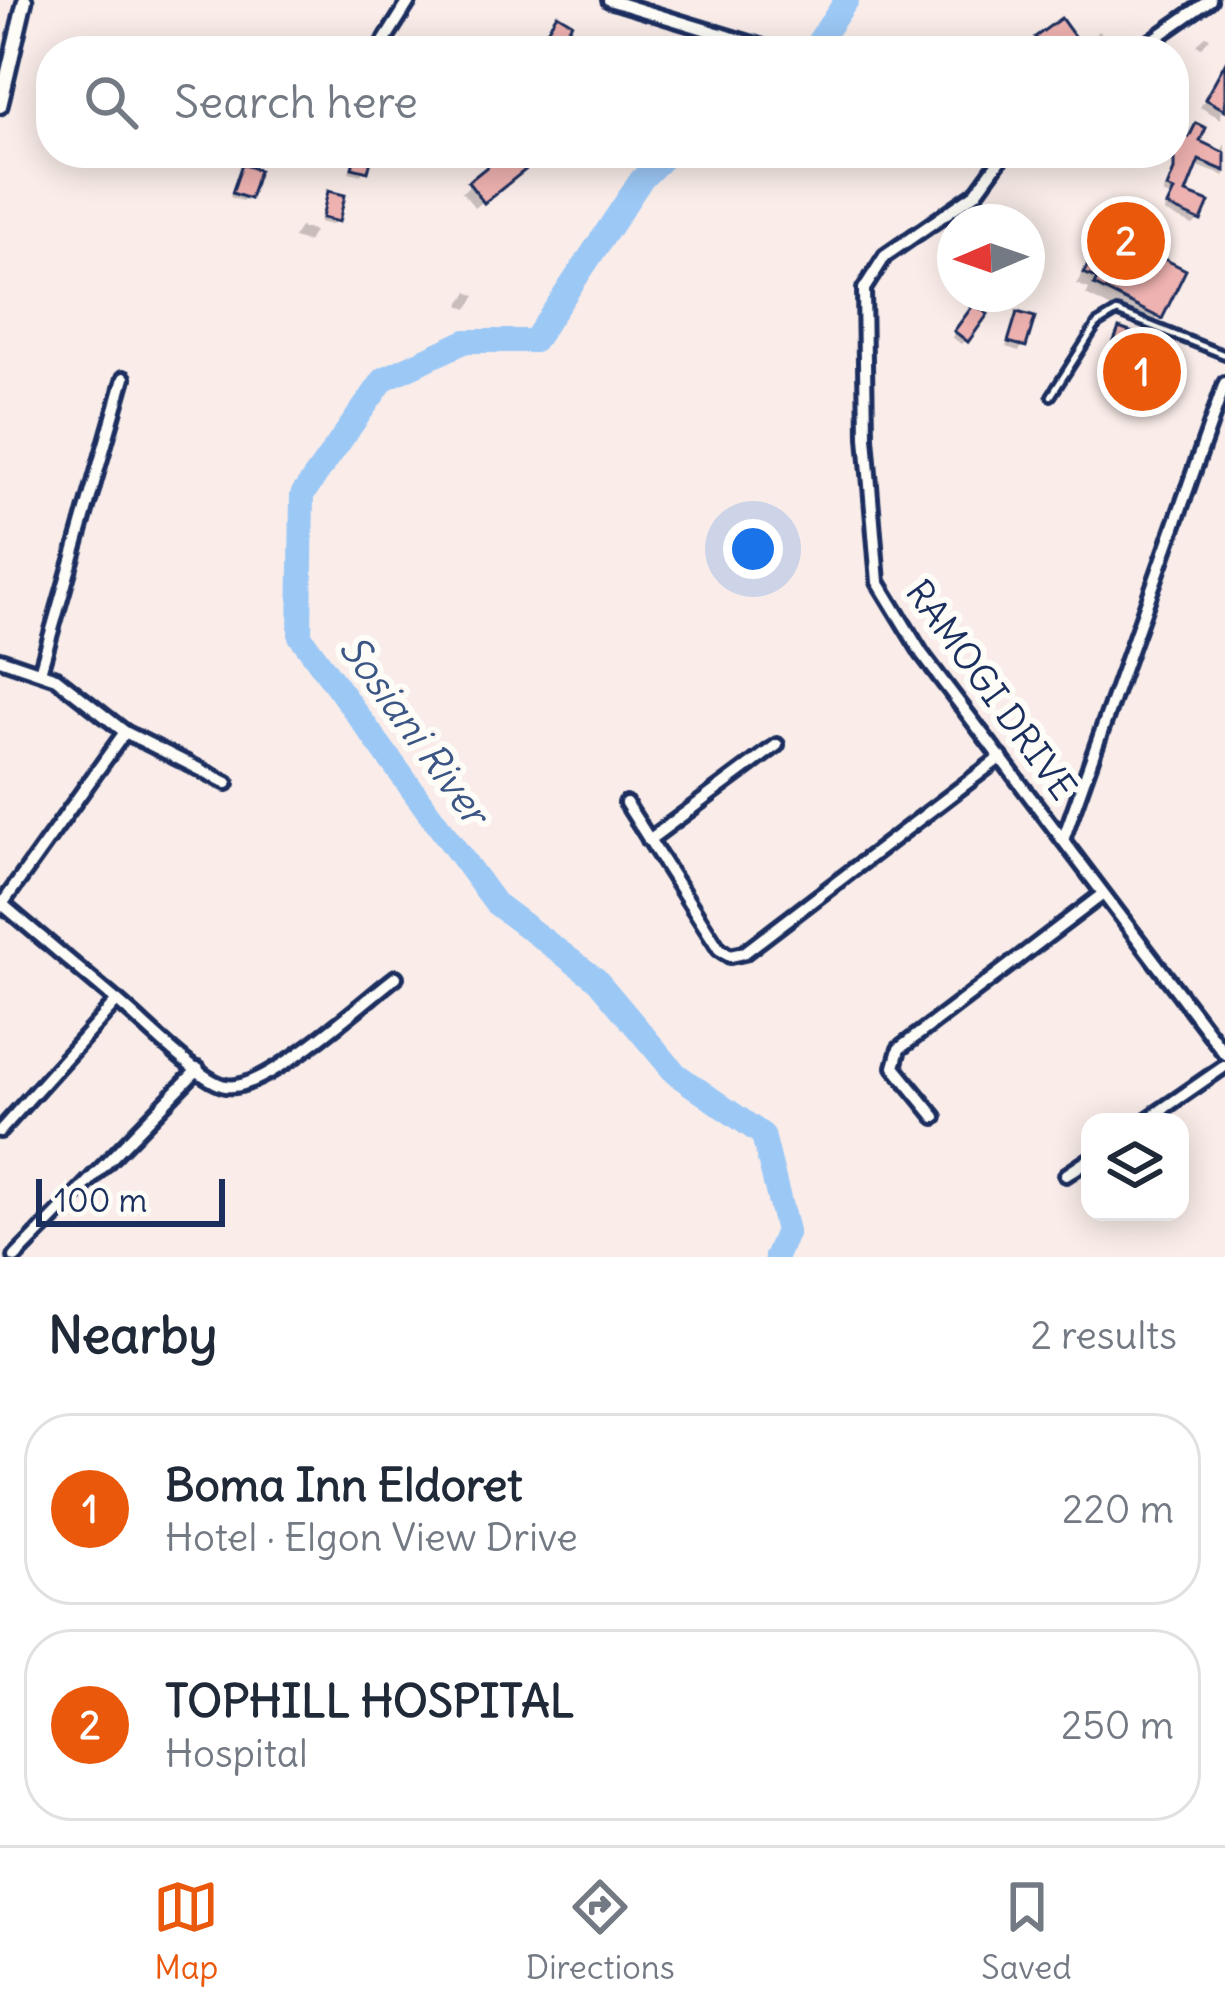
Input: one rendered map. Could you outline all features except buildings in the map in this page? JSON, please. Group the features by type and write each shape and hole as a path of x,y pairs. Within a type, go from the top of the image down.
{"street":[{"path":"0,106 25,0"},
{"path":"387,36 410,0"},
{"path":"609,0 729,36"},
{"path":"1158,36 1210,0"},
{"name":"RAMOGI DRIVE","path":"994,168 976,193 926,224 875,267 864,289 872,530 883,596 1225,1054"},
{"path":"40,672 124,378"},
{"path":"1063,840 1225,383"},
{"path":"0,658 66,684 125,731 227,783"},
{"path":"125,731 1,905 224,1086 250,1082 312,1043 396,977"},
{"path":"650,840 777,745"},
{"path":"626,803 719,949 730,956 744,952 1000,757"},
{"path":"935,1117 895,1067 899,1049 1102,894"},
{"path":"0,1131 117,1000"},
{"path":"1157,1113 1225,1066"},
{"path":"15,1257 198,1069"},
{"path":"1066,1175 1081,1165"}],"lane":[{"path":"1051,396 1097,324 1117,312 1225,356"}],"waterway":[{"name":"Sosiani River","path":"822,36 847,0"},
{"name":"Sosiani River","path":"653,168 534,341 466,341 384,379 302,495 300,636 495,903 596,979 676,1074 763,1135 787,1231 776,1257"}],"place":[{"name":"TOPHILL HOSPITAL","path":"1126,241"},
{"name":"Boma Inn Eldoret","path":"1142,372"}]}
